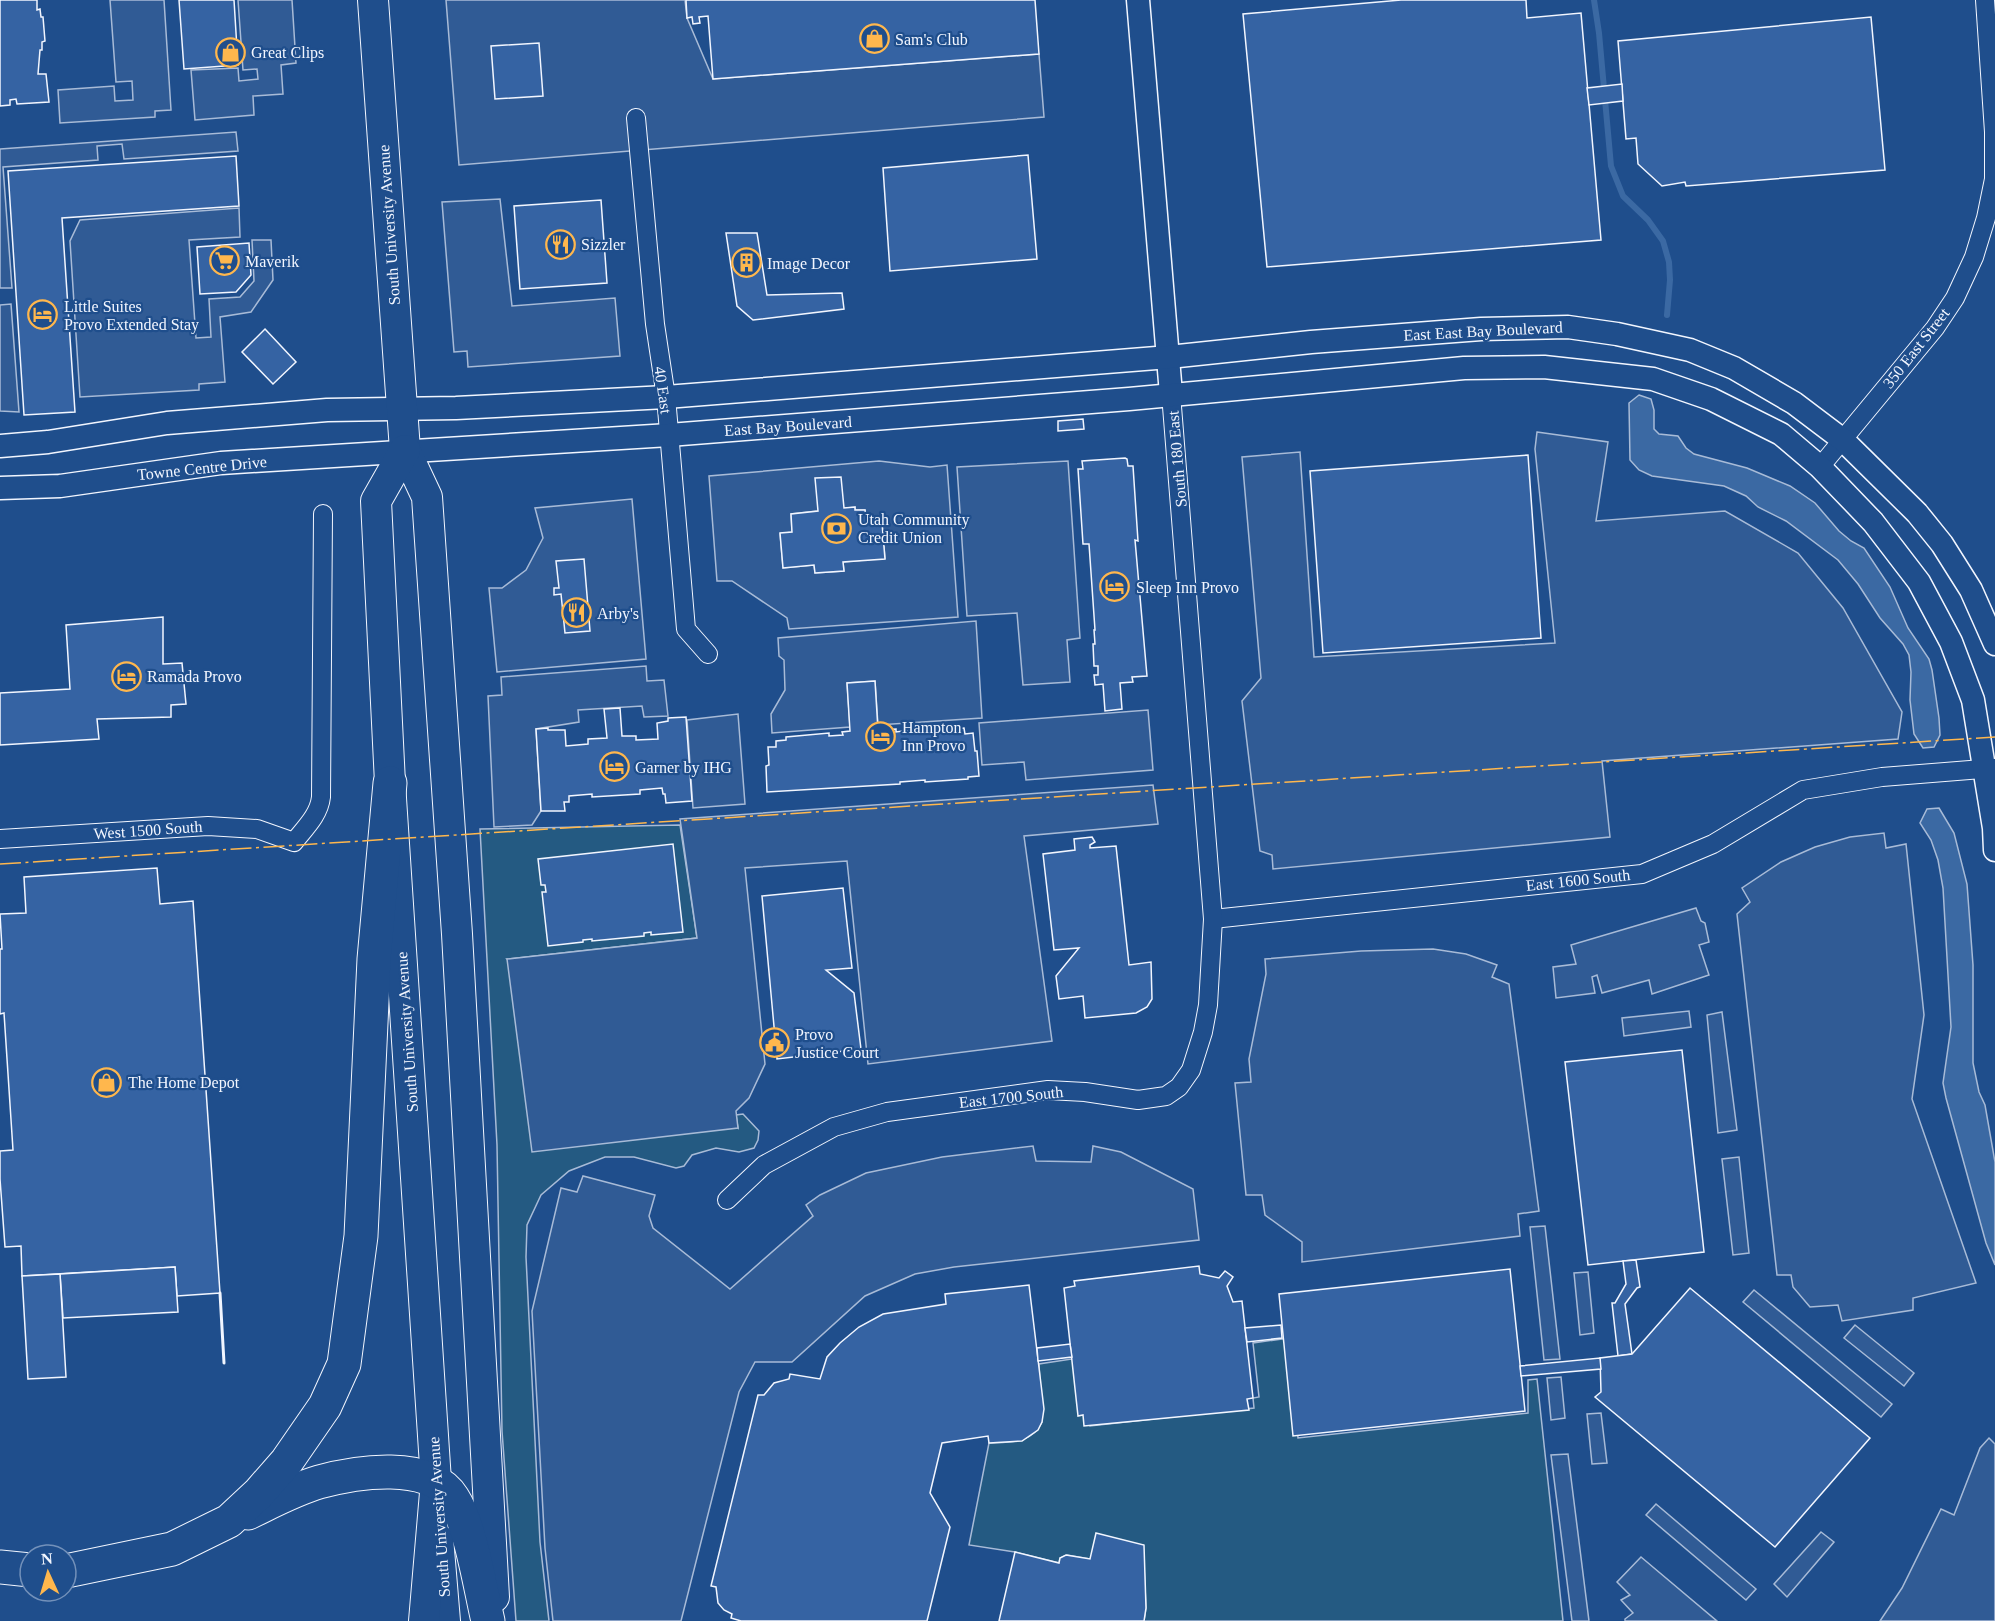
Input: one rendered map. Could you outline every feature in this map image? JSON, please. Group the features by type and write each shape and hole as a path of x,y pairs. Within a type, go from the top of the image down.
{"highway":[{"name":"South University Avenue","path":"373,0 405,450 427,497 458,946 495,1621"},
{"name":"South University Avenue","path":"405,450 376,501 390,783 436,1481"},
{"path":"229,1521 259,1493 287,1461 325,1406 344,1364 361,1236 374,959 390,783"},
{"path":"78,1569 172,1549 308,1486 347,1476 402,1472 420,1474 436,1481 452,1496 464,1522 488,1621"},
{"path":"424,1621 436,1481"},
{"path":"0,1568 18,1569"}],"main road":[{"name":"South University Avenue","path":"436,1481 447,1621"}],"street":[{"name":"South 180 East","path":"1138,0 1169,357 1213,919"},
{"name":"350 East Street","path":"1820,467 1935,328 1955,298 1974,257 1986,218 1994,179 1994,132 1985,0"},
{"name":"40 East","path":"636,118 656,334 666,397 686,628 708,654"},
{"name":"East East Bay Boulevard","path":"1169,357 1447,331 1568,327 1617,334 1694,351 1734,368 1794,403 1843,440"},
{"path":"0,446 48,442 175,422 332,410 403,410 666,397 1169,357"},
{"path":"1171,394 1464,368 1544,367 1653,379 1711,399 1781,434 1820,467 1873,522 1919,582 1946,632 1973,700 1989,769 1995,850"},
{"name":"East Bay Boulevard","path":"405,450 669,435 1171,394"},
{"path":"1843,440 1917,513 1942,544 1971,590 1995,644"},
{"name":"Towne Centre Drive","path":"0,488 60,486 221,463 405,450"},
{"name":"West 1500 South","path":"0,839 208,826 257,829 294,842 315,816 321,797 323,514"},
{"name":"East 1600 South","path":"1213,919 1642,874 1713,844 1803,790 1882,777 1989,769"},
{"name":"East 1700 South","path":"727,1200 772,1160 834,1127 887,1112 1048,1090 1085,1092 1138,1100 1166,1096 1179,1087 1191,1070 1203,1032 1208,1005 1213,919"}],"shaded area":[{"path":"110,0 164,0 171,110 155,111 155,117 60,123 58,90 114,86 115,101 133,100 132,81 116,82"},
{"path":"238,0 292,0 296,63 281,65 283,94 253,96 254,115 195,120 191,70 238,68 239,81 258,79 257,69 243,70"},
{"path":"446,0 685,0 687,18 713,79 1039,54 1044,117 459,165"},
{"path":"236,132 238,151 124,159 122,144 97,146 98,160 3,167 12,288 0,288 0,149"},
{"path":"500,199 512,306 615,298 620,356 468,367 467,351 454,352 442,202"},
{"path":"239,208 240,237 189,240 196,338 211,337 209,299 240,297 254,281 252,240 271,240 273,280 251,312 220,317 225,382 199,384 199,390 80,397 70,241 80,220"},
{"path":"11,304 19,412 0,411 0,305"},
{"path":"1639,395 1651,399 1654,410 1654,429 1659,434 1678,436 1686,448 1694,454 1747,468 1790,486 1815,503 1839,531 1864,548 1890,587 1908,628 1929,659 1940,735 1934,747 1923,748 1914,734 1910,700 1909,655 1838,560 1786,521 1758,507 1746,496 1724,486 1652,476 1639,470 1630,460 1629,403"},
{"path":"1537,432 1608,442 1596,521 1725,511 1798,553 1843,608 1902,712 1898,739 1602,761 1610,837 1273,869 1272,855 1260,851 1242,701 1261,678 1242,457 1300,452 1314,657 1555,643 1535,449"},
{"path":"879,461 930,467 947,465 958,617 789,629 787,618 732,581 717,581 709,476","holes":["855,507 855,510 865,510 867,523 882,523 885,558 843,562 844,571 815,573 814,565 783,568 780,534 792,532 791,514"]},
{"path":"1068,461 1080,638 1067,640 1070,682 1023,685 1017,613 967,616 957,467"},
{"path":"632,499 646,659 497,672 489,588 502,588 526,570 543,538 535,508"},
{"path":"976,621 982,718 878,725 875,681 847,683 850,727 772,733 771,714 785,690 784,660 779,656 778,638"},
{"path":"646,666 647,681 664,680 668,716 644,717 642,706 578,710 579,722 536,729 541,811 532,825 494,827 488,696 502,695 501,677"},
{"path":"1148,710 1153,770 1026,780 1024,762 982,765 979,723"},
{"path":"738,714 745,804 693,808 687,720"},
{"path":"1153,785 1158,824 1024,836 1052,1041 868,1064 847,861 745,868 765,1064 749,1098 736,1111 738,1128 532,1152 507,959 697,938 680,819"},
{"path":"1939,808 1954,833 1967,884 1973,965 1973,1063 1979,1092 1985,1105 1995,1162 1995,1265 1986,1243 1943,1083 1951,1027 1943,888 1938,860 1931,840 1920,823 1927,809"},
{"path":"680,825 697,938 507,959 738,1128 736,1115 743,1114 759,1131 754,1148 739,1152 716,1148 692,1155 684,1166 676,1168 634,1157 605,1157 569,1171 541,1195 527,1225 526,1257 540,1542 549,1621 516,1621 502,1431 497,1145 480,829"},
{"path":"1884,833 1886,848 1906,844 1924,1015 1912,1099 1976,1283 1913,1298 1913,1310 1842,1321 1838,1305 1810,1307 1793,1287 1791,1275 1777,1275 1737,914 1750,902 1742,888 1781,862 1815,847 1850,837"},
{"path":"1696,908 1701,921 1705,923 1709,942 1699,945 1709,975 1652,994 1649,980 1602,993 1597,975 1592,977 1595,993 1556,998 1553,967 1576,964 1571,945"},
{"path":"1433,949 1466,954 1497,965 1492,977 1509,984 1539,1211 1518,1214 1520,1236 1302,1262 1302,1242 1265,1215 1262,1195 1246,1195 1235,1083 1251,1082 1249,1059 1266,974 1265,959 1361,951"},
{"path":"1689,1011 1691,1027 1624,1036 1622,1018"},
{"path":"1722,1012 1737,1130 1718,1133 1707,1015"},
{"path":"1033,1146 1036,1161 1091,1162 1093,1146 1121,1152 1193,1189 1199,1240 954,1267 915,1274 865,1296 792,1362 755,1362 739,1392 681,1621 553,1621 545,1548 532,1311 561,1188 577,1192 583,1176 655,1195 649,1216 653,1228 730,1289 813,1216 806,1205 820,1195 866,1173 942,1157"},
{"path":"1739,1157 1749,1253 1733,1255 1722,1159"},
{"path":"1545,1226 1560,1359 1544,1360 1530,1227"},
{"path":"1588,1272 1594,1333 1580,1335 1574,1273"},
{"path":"1754,1290 1892,1404 1881,1417 1743,1302"},
{"path":"1855,1325 1914,1373 1904,1386 1844,1338"},
{"path":"1289,1338 1298,1438 1528,1413 1528,1380 1537,1379 1563,1621 1144,1621 1146,1608 1143,1545 1090,1559 1067,1555 1060,1558 1059,1563 1015,1552 969,1545 989,1443 1012,1442 1026,1438 1038,1429 1042,1422 1039,1364 1078,1358 1090,1426 1254,1408 1253,1398 1259,1397 1253,1343"},
{"path":"1561,1377 1565,1418 1551,1420 1547,1378"},
{"path":"1601,1413 1607,1463 1592,1464 1587,1414"},
{"path":"1989,1438 1995,1444 1995,1621 1880,1621 1902,1588 1941,1509 1954,1515 1980,1448"},
{"path":"1568,1454 1589,1621 1572,1621 1551,1455"},
{"path":"1656,1504 1756,1589 1746,1600 1646,1515"},
{"path":"1821,1532 1834,1542 1787,1597 1774,1584"},
{"path":"1641,1557 1717,1621 1625,1621 1633,1613 1621,1600 1630,1595 1617,1582"}],"building":[{"path":"0,0 37,0 37,10 40,9 41,17 43,17 45,41 42,42 42,50 40,50 38,74 46,74 49,102 17,104 16,99 10,100 10,105 0,106"},
{"path":"179,0 234,0 238,65 184,69"},
{"name":"Sam's Club","path":"686,0 1035,0 1039,54 713,79 708,16 699,17 700,23 693,24 692,17 687,18"},
{"path":"1401,0 1526,0 1527,18 1581,13 1601,240 1267,267 1243,14"},
{"path":"1871,17 1885,170 1686,186 1685,182 1662,186 1638,164 1636,138 1626,139 1618,41"},
{"path":"539,43 543,96 495,99 491,46"},
{"path":"1622,84 1623,101 1589,105 1587,88"},
{"path":"1028,155 1037,259 890,271 883,168"},
{"name":"Little Suites Provo Extended Stay","path":"236,156 239,206 62,218 75,412 24,415 8,171"},
{"name":"Sizzler","path":"601,200 607,283 520,289 514,206"},
{"name":"Image Decor","path":"726,233 757,233 767,295 842,293 844,309 753,320 737,306"},
{"name":"Maverik","path":"249,243 251,275 236,292 200,294 197,247"},
{"path":"265,329 296,362 273,384 242,352"},
{"path":"1083,419 1084,429 1058,431 1058,421"},
{"path":"1528,455 1541,638 1323,653 1310,471"},
{"name":"Sleep Inn Provo","path":"1125,458 1128,466 1133,466 1138,541 1135,540 1147,676 1132,677 1133,682 1120,683 1122,709 1105,711 1103,684 1095,685 1094,675 1098,675 1098,666 1094,666 1095,630 1089,544 1083,544 1078,469 1083,469 1082,461"},
{"name":"Utah Community Credit Union","path":"841,477 844,508 855,507 855,510 865,510 867,523 882,523 885,559 843,562 844,571 815,573 814,565 783,568 780,533 792,532 791,514 818,511 815,478"},
{"name":"Arby's","path":"584,559 590,631 565,633 561,594 554,595 554,588 559,588 556,561"},
{"name":"Ramada Provo","path":"163,617 163,664 182,663 186,704 171,705 171,717 97,719 99,739 0,745 0,693 70,689 66,625"},
{"name":"Hampton Inn Provo","path":"875,681 878,730 896,729 896,732 911,730 910,728 953,725 953,729 964,728 965,734 973,733 979,776 968,777 968,779 767,792 768,747 776,747 776,741 786,740 786,737 829,733 829,736 843,735 842,732 850,731 847,683"},
{"name":"Garner by IHG","path":"620,708 622,736 636,736 636,740 658,739 657,723 668,721 668,718 686,717 692,801 666,803 662,788 640,790 640,794 569,796 569,802 564,802 565,811 541,811 536,729 565,730 566,746 588,744 588,739 607,738 604,709"},
{"path":"1092,837 1095,842 1090,845 1090,848 1116,846 1129,965 1151,962 1152,999 1147,1007 1136,1013 1085,1018 1083,996 1059,999 1056,976 1079,948 1054,950 1043,854 1075,850 1074,839"},
{"path":"673,844 683,932 651,935 651,932 644,933 644,936 592,941 592,939 548,946 542,892 546,892 545,885 541,885 538,859"},
{"name":"The Home Depot","path":"157,868 160,904 193,901 220,1293 177,1296 175,1267 22,1276 21,1246 5,1247 0,1179 0,1151 13,1150 4,1013 0,1014 0,949 2,949 0,914 26,913 24,877"},
{"path":"843,888 852,968 826,970 854,993 861,1049 777,1059 762,896"},
{"path":"1682,1050 1704,1252 1588,1265 1565,1062"},
{"path":"1636,1260 1640,1287 1625,1304 1632,1354 1618,1356 1612,1303 1615,1303 1626,1284 1623,1261"},
{"path":"1199,1266 1200,1274 1219,1278 1225,1271 1233,1277 1227,1286 1233,1302 1242,1301 1253,1398 1247,1399 1249,1410 1084,1426 1083,1415 1078,1416 1064,1288 1075,1286 1074,1281"},
{"path":"175,1267 178,1312 63,1318 60,1274"},
{"path":"1510,1269 1525,1411 1293,1436 1279,1294"},
{"path":"60,1274 66,1377 28,1379 22,1276"},
{"path":"1029,1285 1044,1409 1042,1422 1038,1430 1022,1441 989,1443 988,1436 942,1443 930,1493 950,1527 927,1621 741,1621 731,1618 732,1614 718,1603 716,1587 711,1586 758,1395 764,1395 774,1383 789,1379 790,1374 820,1379 827,1357 840,1343 859,1327 883,1314 946,1304 945,1294"},
{"path":"1690,1288 1870,1438 1775,1547 1595,1397 1601,1392 1600,1358 1632,1354"},
{"path":"1281,1325 1282,1338 1247,1342 1245,1328"},
{"path":"1070,1344 1072,1357 1038,1361 1037,1348"},
{"path":"1600,1358 1601,1369 1521,1376 1520,1366"},
{"path":"1096,1533 1144,1545 1146,1608 1144,1621 999,1621 1015,1552 1059,1563 1060,1558 1066,1555 1090,1559"}],"waterway":[{"path":"1594,0 1611,166 1623,196 1648,220 1663,241 1669,262 1670,280 1667,315"}],"wall":[{"path":"220,1293 224,1363"}],"power":[{"path":"0,864 1995,737"}],"place":[{"name":"Sam's Club","path":"874,39"},
{"name":"Great Clips","path":"230,52"},
{"name":"Sizzler","path":"560,244"},
{"name":"Maverik","path":"224,261"},
{"name":"Image Decor","path":"746,263"},
{"name":"Little Suites Provo Extended Stay","path":"43,315"},
{"name":"Utah Community Credit Union","path":"837,528"},
{"name":"Sleep Inn Provo","path":"1115,587"},
{"name":"Arby's","path":"576,613"},
{"name":"Ramada Provo","path":"126,676"},
{"name":"Hampton Inn Provo","path":"881,736"},
{"name":"Garner by IHG","path":"614,767"},
{"name":"Provo Justice Court","path":"774,1043"},
{"name":"The Home Depot","path":"107,1082"}]}
